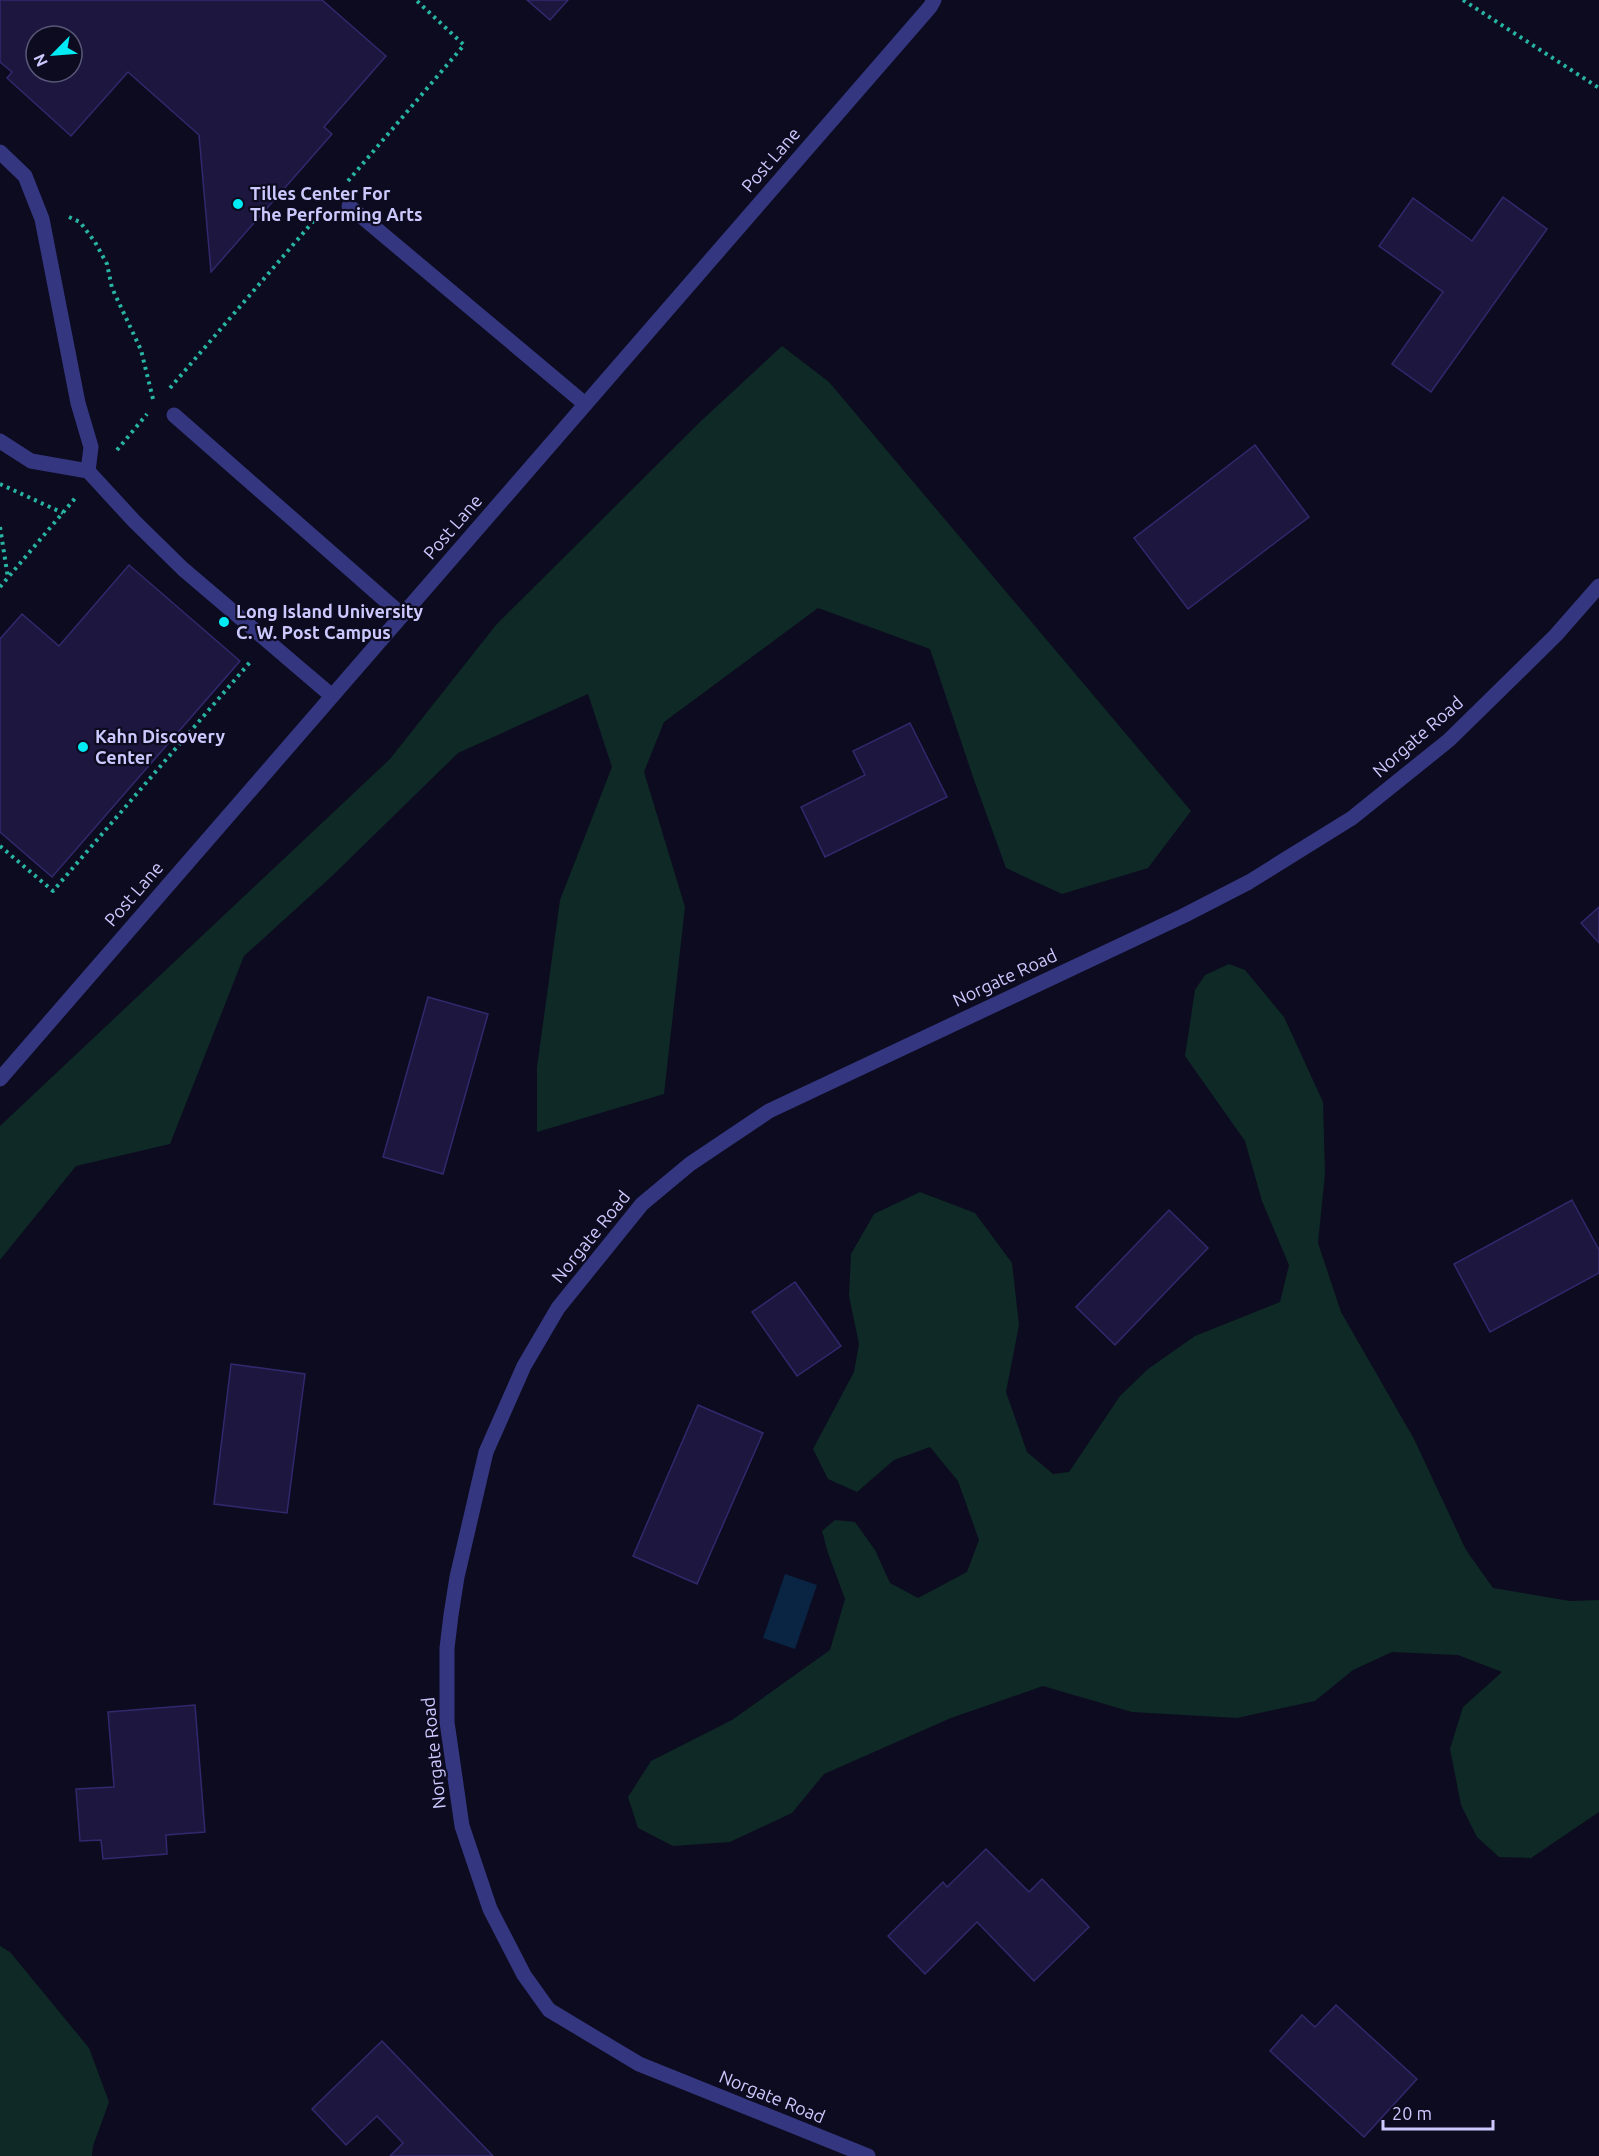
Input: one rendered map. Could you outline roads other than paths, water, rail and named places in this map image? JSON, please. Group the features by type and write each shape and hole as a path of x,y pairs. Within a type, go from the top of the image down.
{"street":[{"name":"Post Lane","path":"0,1079 934,0"},
{"path":"0,152 25,176 42,219 78,403 91,447 91,474"},
{"path":"349,206 585,404"},
{"path":"174,415 402,615"},
{"path":"0,441 31,461 91,474 134,521 183,569 332,696"},
{"name":"Norgate Road","path":"868,2156 639,2064 566,2022 549,2010 524,1975 489,1909 462,1826 447,1722 447,1648 457,1577 486,1452 524,1366 558,1308 642,1204 690,1164 769,1111 1183,916 1249,882 1352,818 1449,740 1556,635 1599,586"}],"water":[{"path":"785,1574 817,1585 795,1649 763,1638"}],"place":[{"name":"Tilles Center For The Performing Arts","path":"238,204"},
{"name":"Long Island University C. W. Post Campus","path":"224,622"},
{"name":"Kahn Discovery Center","path":"83,747"}]}
